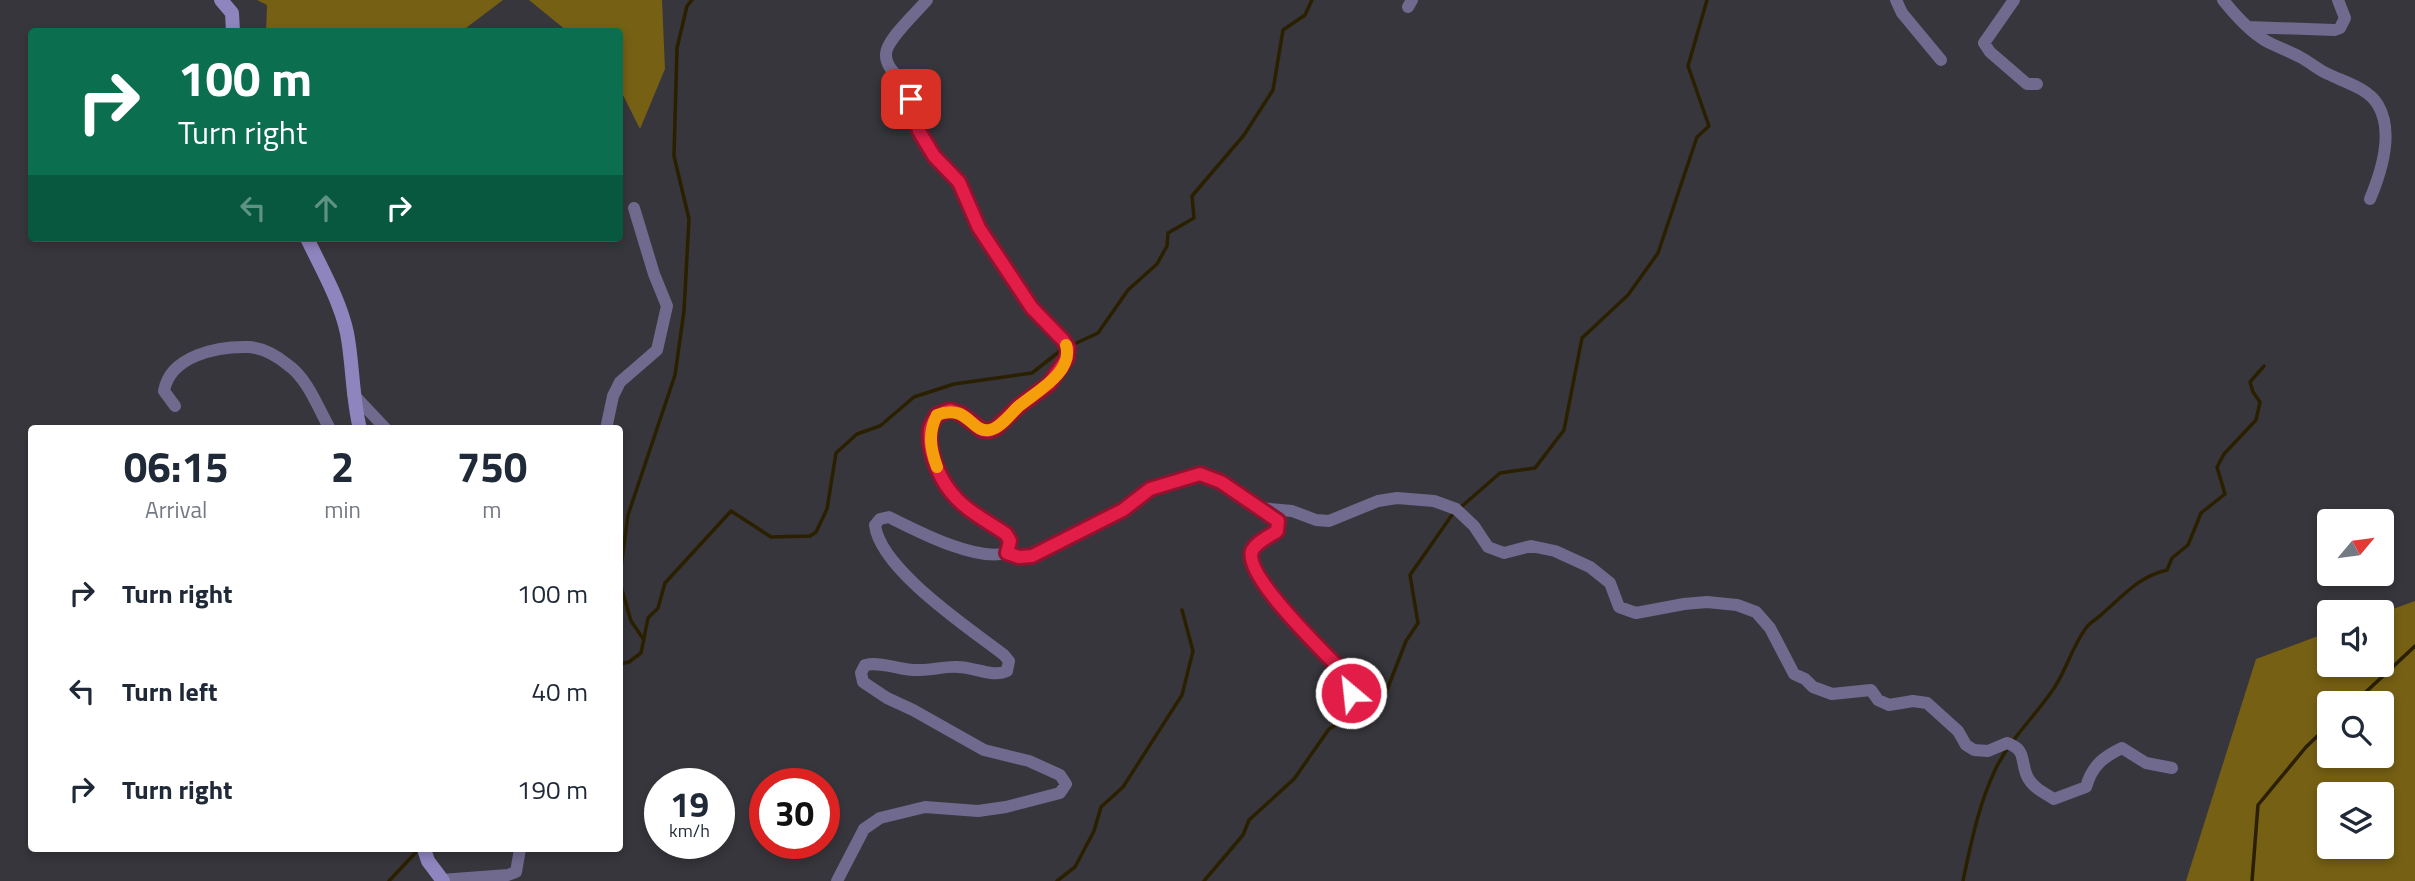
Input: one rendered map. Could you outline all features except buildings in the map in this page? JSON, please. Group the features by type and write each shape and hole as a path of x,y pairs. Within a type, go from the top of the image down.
{"main road":[{"path":"221,0 232,13 233,28"},
{"path":"309,242 346,329 359,425"},
{"path":"425,852 442,880"}],"street":[{"path":"927,0 891,42 885,52 887,62 906,87 919,131 934,156 959,182 979,228 1032,308 1068,348 1067,358 1049,384 1019,406 996,428 982,430 961,414 950,410 937,415 930,428 935,463 945,485 957,500 1006,534 1010,541 1007,553"},
{"path":"1896,0 1902,13 1941,60"},
{"path":"2014,0 1984,43 1990,52 2027,84 2036,84"},
{"path":"2223,0 2265,41 2302,57 2315,67 2370,95 2377,104 2384,131 2378,179 2370,199"},
{"path":"2248,27 2334,30 2340,27 2344,18 2338,0"},
{"path":"607,425 613,396 620,382 657,350 667,306 654,274 634,208"},
{"path":"175,406 164,391 167,378 183,364 203,352 250,347 271,353 291,367 305,384 328,425"},
{"path":"353,394 382,425"},
{"path":"837,881 864,829 880,818 925,807 978,811 1006,807 1060,793 1066,784 1060,775 1029,761 984,750 887,698 863,682 861,673 865,665 875,663 895,669 959,667 999,674 1007,671 1009,667 1009,661 1004,655 935,603 899,569 876,533 875,525 880,519 889,517 945,543 982,553 1032,556 1123,510 1150,489 1200,474 1221,482 1278,521 1277,531 1257,544 1252,551 1254,571 1286,612 1347,676 1352,685 1351,693 1335,708"},
{"path":"1260,508 1284,509 1316,520 1329,521 1378,501 1397,498 1434,501 1456,509 1474,526 1488,547 1504,554 1531,546 1555,551 1590,567 1610,583 1619,607 1636,613 1707,602 1737,605 1756,612 1770,628 1794,674 1813,687 1832,694 1871,690 1878,700 1889,705 1913,701 1927,703 1958,731 1966,745 1974,750 1988,751 2012,744 2022,755 2027,776 2035,787 2054,799 2086,787 2090,773 2098,763 2122,748 2146,763 2172,768"},
{"path":"442,880 508,876 516,872 519,852"}],"shaded area":[{"path":"257,0 503,0 466,28 266,28 267,5"},
{"path":"529,0 662,0 665,69 640,129 623,95 623,28 563,28"},
{"path":"2415,601 2415,881 2186,881 2256,659 2317,636 2317,677 2394,677 2394,609"}],"waterway":[{"path":"623,552 628,515 675,375 684,311 689,219 674,156 677,48 687,6 692,0"},
{"path":"1070,346 1098,333 1128,290 1157,264 1167,246 1168,233 1194,218 1192,196 1244,135 1273,90 1283,30 1305,15 1312,0"},
{"path":"1461,507 1500,473 1535,468 1564,430 1582,338 1628,295 1658,253 1697,137 1709,126 1688,66 1707,0"},
{"path":"623,663 641,653 648,618 658,608 665,583 731,511 771,537 810,536 816,532 827,509 836,453 857,434 880,426 914,397 954,384 1032,373 1060,351"},
{"path":"1963,881 1980,809 1996,768 2014,739 2055,687 2086,628 2139,582 2167,570 2172,558 2188,545 2201,513 2225,494 2217,467 2224,454 2256,420 2260,402 2250,382 2264,366"},
{"path":"1204,881 1243,835 1249,820 1294,779 1329,729 1385,695 1406,641 1418,623 1410,575 1454,512"},
{"path":"623,593 631,621 644,640"},
{"path":"1057,881 1075,867 1094,831 1101,807 1123,787 1182,695 1193,651 1182,610"},
{"path":"2367,691 2415,646"},
{"path":"2252,881 2258,805 2317,736"},
{"path":"389,881 416,852"}],"slow traffic":[{"path":"937,467 930,428 937,415 950,410 961,414 982,430 996,428 1019,406 1049,384 1067,358 1066,345"}],"route":[{"path":"911,99 919,131 934,156 959,182 979,228 1032,308 1068,348 1067,358 1049,384 1019,406 996,428 982,430 961,414 950,410 937,415 930,428 931,444 935,463 945,485 957,500 1006,534 1010,541 1007,553 1019,557 1032,556 1090,529 1123,510 1150,489 1200,474 1221,482 1278,521 1277,531 1257,544 1252,551 1254,571 1286,612 1347,676 1352,685 1351,693"}]}
